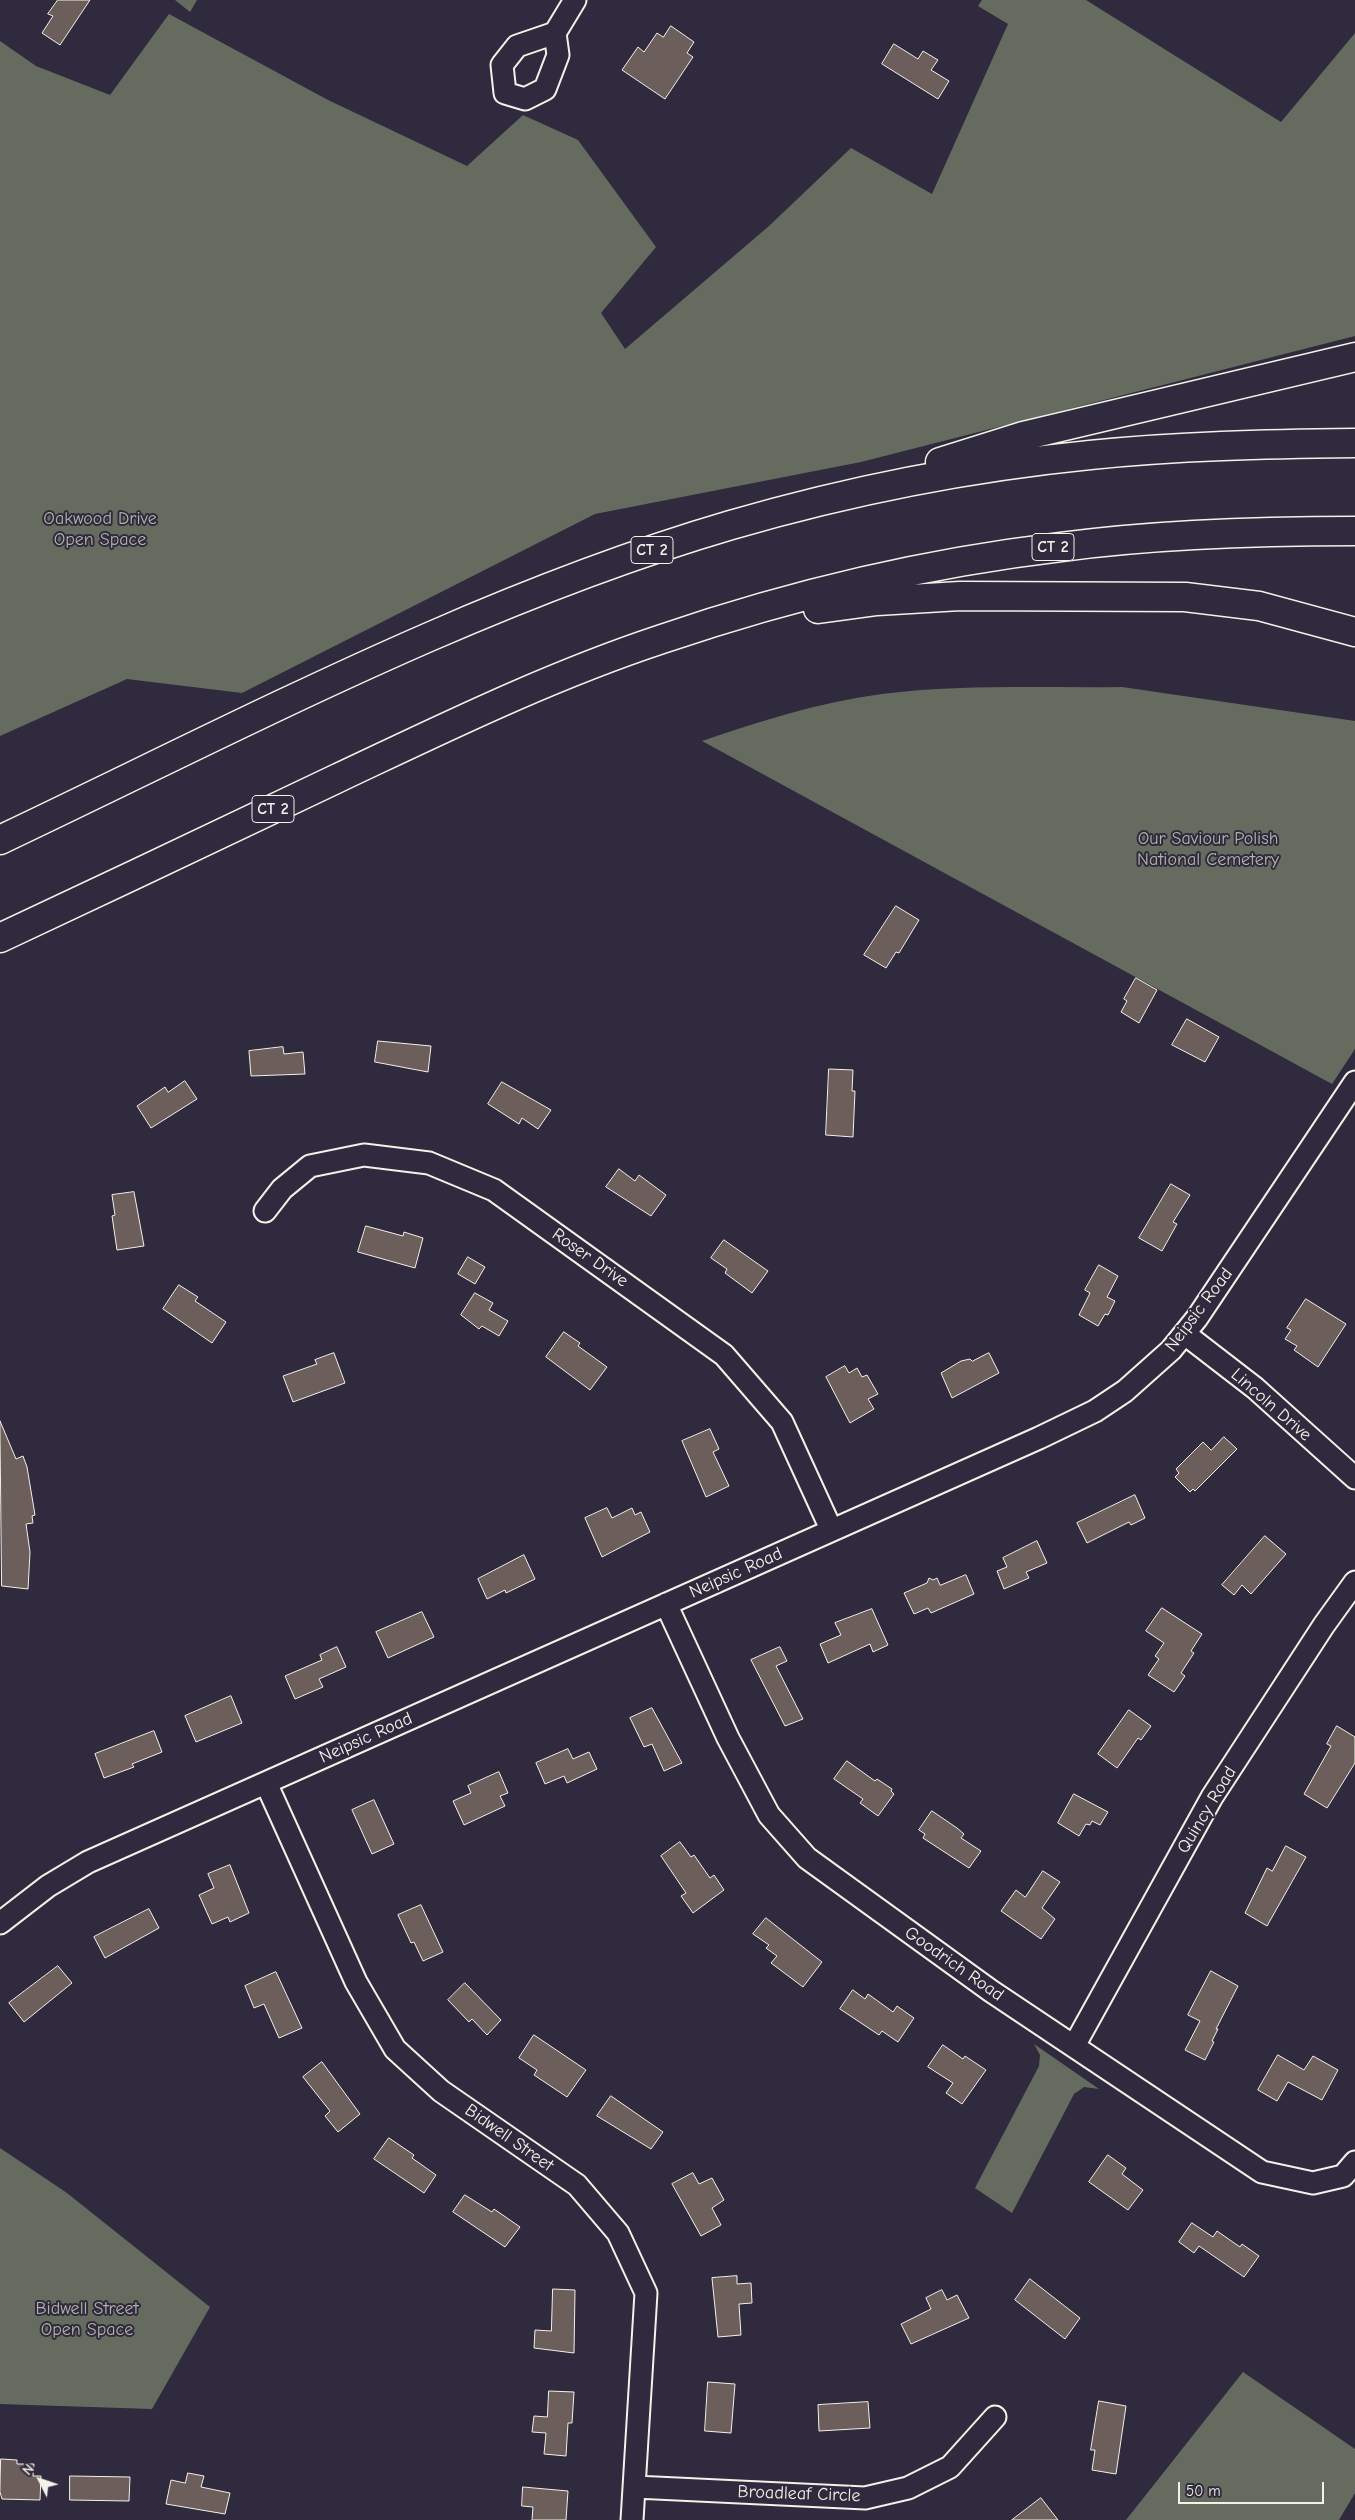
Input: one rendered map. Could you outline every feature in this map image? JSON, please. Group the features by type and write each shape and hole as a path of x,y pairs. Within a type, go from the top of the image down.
{"highway":[{"path":"855,494 940,462 1023,436 1355,357"},
{"name":"CT 2","path":"0,840 346,675 505,605 588,572 683,540 767,515 855,494 958,473 1091,454 1207,446 1355,443"},
{"name":"CT 2","path":"0,938 422,738 522,693 659,640 757,609 911,571 1038,550 1203,535 1355,531"},
{"path":"757,609 792,613 877,600 960,596 1144,596 1245,604 1355,632"}],"street":[{"path":"555,33 575,0"},
{"name":"Neipsic Road","path":"0,1923 48,1886 88,1862 831,1529 1039,1438 1095,1410 1125,1391 1154,1366 1185,1334 1203,1311 1355,1082"},
{"name":"Roser Drive","path":"265,1211 282,1189 310,1166 364,1155 429,1163 494,1190 724,1354 782,1422 831,1529"},
{"name":"Lincoln Drive","path":"1185,1334 1255,1388 1355,1478"},
{"name":"Quincy Road","path":"1074,2046 1212,1798 1324,1625 1355,1582"},
{"name":"Goodrich Road","path":"666,1604 728,1738 769,1815 807,1858 991,1991 1262,2172 1313,2183 1343,2176 1355,2162"},
{"name":"Bidwell Street","path":"266,1783 356,1982 395,2049 441,2091 577,2185 618,2233 646,2293 632,2520"},
{"name":"Broadleaf Circle","path":"635,2487 865,2498 908,2488 950,2466 995,2417"}],"green space":[{"path":"175,0 197,0 190,12"},
{"name":"Oakwood Drive Open Space","path":"982,0 1086,0 1281,122 1355,33 1355,336 861,462 595,514 242,693 127,679 0,736 0,41 36,66 110,95 169,14 328,100 467,166 523,115 578,140 656,247 601,313 625,349 769,226 851,148 932,194 1008,24 978,6"},
{"name":"Our Saviour Polish National Cemetery","path":"1002,687 1122,687 1355,721 1355,1049 1332,1084 702,741 813,707 882,694"},
{"path":"1034,2044 1099,2089 1084,2087 1074,2094 1012,2213 975,2188 1039,2066 1040,2055"},
{"name":"Bidwell Street Open Space","path":"0,2148 67,2193 210,2307 152,2409 0,2404"},
{"path":"1243,2372 1355,2449 1355,2493 1339,2520 1126,2520"}],"building":[{"path":"58,0 90,0 60,45 42,33 53,16 48,14"},
{"path":"671,26 694,42 687,53 693,57 665,99 622,70 638,47 644,52 657,33 663,37"},
{"path":"894,44 918,59 923,51 938,60 931,70 949,81 938,99 882,64"},
{"path":"896,906 919,920 899,953 896,952 886,968 864,955"},
{"path":"1136,978 1157,990 1139,1023 1121,1012 1127,1001 1124,999"},
{"path":"1187,1019 1219,1037 1205,1062 1172,1045"},
{"path":"378,1041 431,1046 428,1072 375,1062"},
{"path":"283,1047 284,1054 303,1052 305,1074 251,1076 249,1051"},
{"path":"829,1069 853,1070 852,1091 855,1091 853,1137 826,1135"},
{"path":"185,1081 197,1099 151,1128 137,1106 165,1087 168,1092"},
{"path":"502,1082 551,1110 538,1129 522,1118 519,1124 488,1104"},
{"path":"619,1169 635,1181 639,1175 666,1195 651,1216 606,1187"},
{"path":"1171,1184 1190,1195 1173,1222 1177,1224 1162,1251 1139,1238"},
{"path":"134,1192 144,1246 117,1250 112,1216 115,1215 112,1195"},
{"path":"366,1226 403,1236 404,1232 423,1238 415,1268 358,1252"},
{"path":"724,1240 768,1271 752,1293 725,1273 727,1269 711,1258"},
{"path":"468,1257 485,1267 475,1284 458,1274"},
{"path":"1099,1265 1118,1276 1107,1297 1115,1301 1108,1315 1105,1314 1098,1326 1079,1315 1090,1293 1085,1290"},
{"path":"179,1285 198,1297 195,1301 226,1322 212,1343 163,1309"},
{"path":"475,1293 493,1303 489,1310 508,1321 499,1336 482,1326 479,1329 461,1315"},
{"path":"1306,1299 1346,1324 1318,1367 1294,1350 1297,1346 1285,1339 1291,1330 1287,1328"},
{"path":"564,1332 580,1343 578,1346 607,1367 590,1390 546,1357"},
{"path":"334,1353 345,1383 293,1402 283,1376 317,1364 315,1360"},
{"path":"989,1353 999,1373 952,1398 941,1373 961,1361 970,1359 972,1361"},
{"path":"845,1366 849,1373 857,1368 862,1377 867,1375 878,1394 868,1399 874,1409 850,1423 826,1377"},
{"path":"0,1421 16,1459 23,1456 27,1467 35,1515 32,1516 33,1523 26,1524 30,1552 28,1589 2,1586"},
{"path":"710,1429 719,1449 713,1452 729,1486 706,1497 682,1441"},
{"path":"1224,1437 1237,1449 1195,1491 1193,1489 1190,1492 1175,1477 1179,1473 1176,1469 1203,1442 1211,1450"},
{"path":"1135,1495 1145,1518 1131,1525 1129,1522 1087,1543 1077,1523"},
{"path":"607,1508 612,1518 632,1508 635,1515 641,1512 650,1532 602,1557 585,1518"},
{"path":"1265,1536 1286,1554 1251,1594 1242,1585 1234,1595 1222,1585"},
{"path":"1037,1541 1047,1563 1026,1572 1029,1578 1004,1589 997,1571 1007,1567 1003,1558"},
{"path":"524,1555 535,1579 506,1593 505,1590 487,1599 478,1579"},
{"path":"966,1575 974,1594 931,1613 928,1608 914,1614 904,1593 927,1583 929,1578 933,1580 937,1578 940,1585"},
{"path":"1162,1608 1202,1634 1191,1651 1194,1653 1181,1673 1185,1676 1174,1692 1148,1675 1159,1659 1155,1656 1164,1643 1146,1631"},
{"path":"872,1609 888,1645 873,1652 870,1644 828,1663 820,1644 841,1635 835,1623"},
{"path":"422,1612 434,1637 388,1658 376,1632"},
{"path":"337,1647 346,1667 319,1679 323,1687 295,1699 285,1676 322,1660 320,1655"},
{"path":"780,1647 787,1661 776,1666 803,1719 785,1726 751,1660"},
{"path":"231,1696 242,1723 196,1742 185,1716"},
{"path":"652,1708 682,1763 664,1771 652,1744 644,1747 630,1718"},
{"path":"1129,1710 1151,1726 1141,1740 1138,1738 1117,1768 1098,1754"},
{"path":"1337,1726 1355,1737 1355,1763 1327,1808 1304,1794 1331,1746 1327,1744"},
{"path":"154,1731 162,1752 132,1764 134,1767 104,1778 95,1754"},
{"path":"568,1749 573,1759 589,1752 597,1769 567,1783 564,1776 545,1784 536,1763"},
{"path":"847,1761 875,1781 877,1779 892,1789 891,1791 894,1794 878,1816 860,1803 863,1799 834,1779"},
{"path":"499,1772 508,1793 500,1796 505,1806 464,1825 453,1801 471,1793 468,1786"},
{"path":"1074,1794 1108,1812 1100,1825 1092,1821 1090,1825 1086,1824 1079,1836 1058,1823"},
{"path":"374,1800 394,1844 372,1854 352,1810"},
{"path":"932,1811 957,1828 964,1834 961,1838 981,1851 969,1868 923,1838 925,1834 919,1830"},
{"path":"680,1842 691,1857 694,1855 710,1878 714,1875 724,1890 693,1913 681,1896 686,1893 661,1856"},
{"path":"1286,1846 1306,1857 1267,1926 1245,1913 1267,1868 1272,1871"},
{"path":"230,1865 249,1913 230,1922 228,1917 212,1924 199,1895 214,1888 208,1874"},
{"path":"1043,1871 1060,1882 1042,1908 1055,1919 1041,1939 1001,1911 1016,1890 1025,1897"},
{"path":"421,1905 443,1952 423,1961 414,1942 411,1943 398,1915"},
{"path":"149,1909 159,1928 105,1958 94,1937"},
{"path":"766,1918 822,1962 803,1987 771,1963 777,1956 766,1948 769,1945 753,1934"},
{"path":"58,1966 72,1983 24,2022 9,2003"},
{"path":"1211,1971 1238,1986 1216,2029 1218,2029 1212,2041 1214,2042 1205,2060 1185,2050 1200,2021 1188,2015"},
{"path":"276,1972 302,2028 279,2038 264,2004 254,2008 245,1986"},
{"path":"465,1983 501,2020 487,2035 472,2019 469,2022 448,2000"},
{"path":"853,1990 865,1999 868,1994 893,2012 897,2006 914,2018 898,2042 882,2031 879,2035 840,2009"},
{"path":"534,2035 586,2070 567,2097 534,2075 537,2070 519,2058"},
{"path":"943,2045 963,2059 965,2056 986,2070 962,2104 946,2093 953,2083 928,2067"},
{"path":"1278,2055 1304,2070 1313,2056 1338,2070 1322,2100 1288,2082 1277,2101 1258,2090"},
{"path":"322,2062 360,2114 338,2132 325,2116 330,2111 303,2077"},
{"path":"611,2096 663,2132 651,2149 597,2116"},
{"path":"389,2138 414,2155 412,2158 436,2175 424,2193 374,2159"},
{"path":"1108,2155 1126,2168 1122,2174 1143,2190 1128,2210 1089,2182"},
{"path":"693,2173 699,2184 712,2178 724,2200 712,2208 721,2225 701,2236 672,2184"},
{"path":"465,2195 492,2212 494,2209 520,2227 505,2247 453,2212"},
{"path":"1192,2223 1213,2237 1217,2231 1240,2247 1242,2244 1259,2256 1244,2277 1199,2246 1194,2253 1179,2242"},
{"path":"737,2276 737,2284 751,2283 752,2303 739,2304 741,2335 718,2337 712,2278"},
{"path":"1030,2279 1080,2318 1065,2339 1015,2300"},
{"path":"553,2289 575,2290 574,2353 534,2348 535,2330 551,2331"},
{"path":"942,2290 947,2300 957,2295 969,2318 911,2344 901,2324 931,2309 926,2298"},
{"path":"708,2382 735,2384 731,2433 705,2431"},
{"path":"549,2391 574,2392 572,2423 568,2423 566,2456 544,2454 546,2433 532,2432 534,2416 547,2417"},
{"path":"1099,2401 1126,2406 1116,2474 1092,2470 1095,2450 1091,2450"},
{"path":"868,2402 870,2428 819,2431 818,2405"},
{"path":"1,2459 17,2460 17,2464 34,2464 33,2476 41,2476 40,2500 2,2499 0,2492"},
{"path":"188,2473 204,2476 201,2487 230,2493 225,2514 166,2504 171,2480 185,2483"},
{"path":"70,2476 130,2477 129,2501 70,2500"},
{"path":"523,2487 568,2491 566,2520 532,2520 533,2507 522,2506"},
{"path":"1041,2498 1058,2520 1012,2520"}]}
